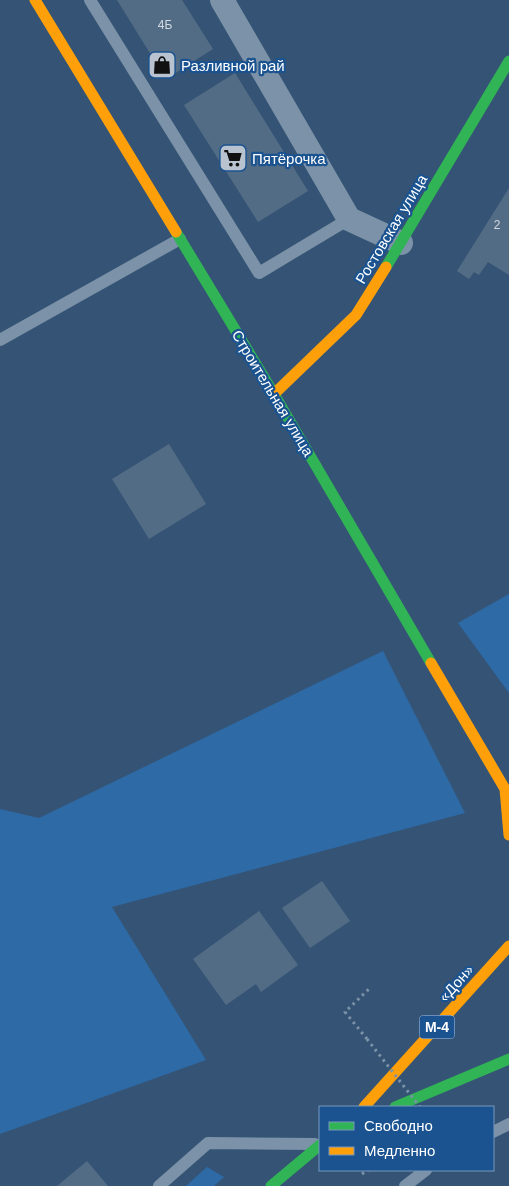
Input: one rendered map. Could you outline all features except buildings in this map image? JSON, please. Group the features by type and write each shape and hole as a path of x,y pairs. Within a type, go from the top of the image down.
{"main road":[{"name":"Строительная улица","path":"35,0 274,394 507,790 509,835"},
{"name":"Ростовская улица","path":"274,394 356,315 509,61"},
{"name":"«Дон»","path":"365,1106 509,946"},
{"path":"397,1106 509,1059"},
{"path":"271,1186 319,1145"}],"street":[{"path":"222,0 349,219 401,243"}],"lane":[{"path":"90,0 258,273 349,219"},
{"path":"0,340 180,239"},
{"path":"494,1132 509,1124"},
{"path":"159,1186 208,1143 319,1144"},
{"path":"405,1186 425,1171"}],"path":[{"path":"371,987 345,1012 419,1106"},
{"path":"362,1174 366,1171"}],"shaded area":[{"path":"509,594 509,693 458,623"},
{"path":"383,651 465,813 112,907 206,1060 0,1134 0,809 39,818"},
{"path":"207,1167 224,1177 214,1186 186,1186"}],"traffic: fast":[{"path":"386,267 509,61"},
{"path":"176,232 274,394 431,663"},
{"path":"397,1106 509,1059"},
{"path":"271,1186 319,1146"}],"traffic: slow":[{"path":"35,0 176,232"},
{"path":"274,394 356,315 386,267"},
{"path":"431,663 505,789 509,835"},
{"path":"365,1106 509,946"}],"place":[{"name":"Разливной рай","path":"162,65"},
{"name":"Пятёрочка","path":"233,158"}]}
